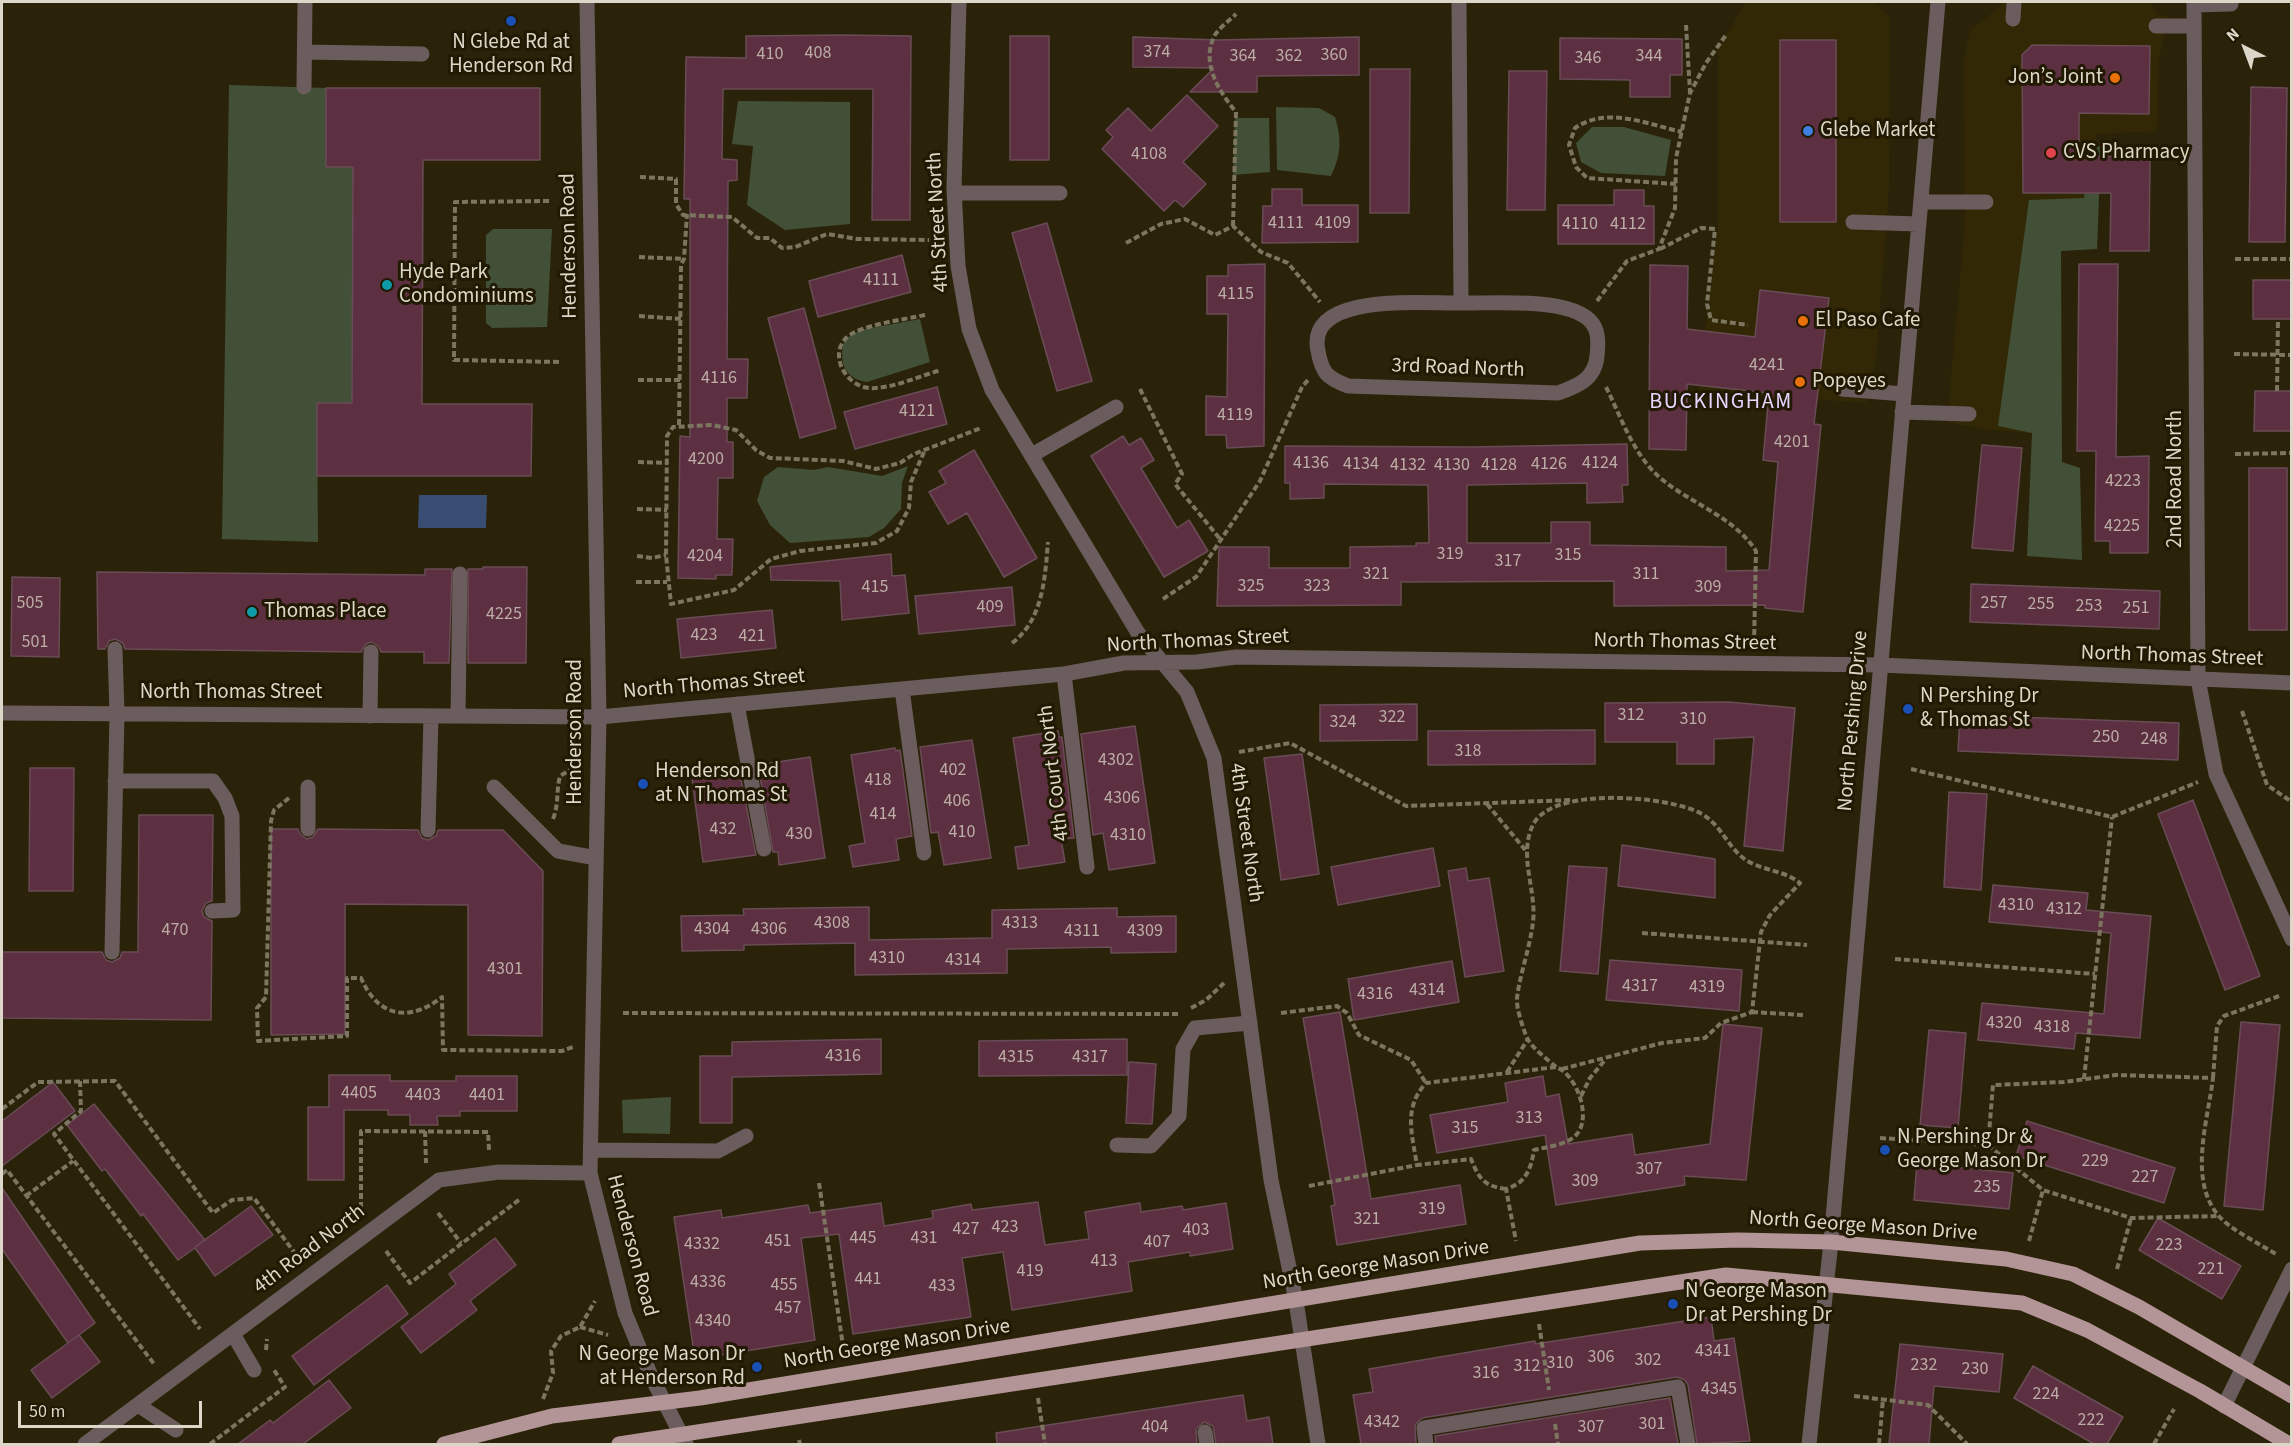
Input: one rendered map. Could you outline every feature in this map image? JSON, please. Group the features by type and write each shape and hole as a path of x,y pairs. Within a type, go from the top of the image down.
{"main road":[{"name":"North George Mason Drive","path":"444,1444 552,1416 724,1394 1640,1243 1738,1240 1831,1242 2006,1259 2073,1274 2139,1307 2292,1396"},
{"path":"619,1444 683,1440 1035,1381 1726,1275 2022,1303 2087,1330 2289,1444"}],"street":[{"path":"304,87 305,2"},
{"name":"Henderson Road","path":"587,2 599,717 590,1173 625,1313 663,1401 683,1440"},
{"name":"4th Street North","path":"959,2 955,193 958,266 969,329 992,390 1138,633 1187,692 1214,758 1271,1180 1303,1339 1318,1444"},
{"path":"1459,2 1461,303"},
{"name":"North Pershing Drive","path":"1809,1444 1831,1242 1938,2"},
{"path":"2013,19 2014,2"},
{"path":"2194,3 2231,4"},
{"name":"2nd Road North","path":"2194,3 2198,679 2216,774 2292,939"},
{"path":"2156,26 2193,26"},
{"path":"305,52 422,54"},
{"path":"955,193 1060,193"},
{"path":"1921,202 1986,202"},
{"path":"1853,222 1919,224"},
{"name":"3rd Road North","path":"1461,303 1564,306 1581,315 1595,327 1598,346 1596,368 1582,384 1558,393 1348,386 1331,380 1323,369 1317,347 1321,327 1331,315 1353,306 1461,303"},
{"path":"1842,389 1904,394"},
{"path":"1032,455 1116,407"},
{"path":"1902,412 1969,414"},
{"path":"458,716 460,574"},
{"path":"111,952 117,714 115,649"},
{"path":"370,716 371,652"},
{"name":"North Thomas Street","path":"2,713 599,717 1064,674 1124,663 1163,663 1236,657 1754,666 1880,665 2292,683"},
{"name":"4th Court North","path":"1064,674 1087,867"},
{"path":"902,689 924,853"},
{"path":"737,704 764,849"},
{"path":"428,830 431,716"},
{"path":"115,781 213,781 225,798 232,816 233,910 212,911"},
{"path":"308,787 308,830"},
{"path":"494,787 558,851 596,858"},
{"path":"1117,1145 1151,1146 1179,1116 1183,1049 1195,1028 1250,1023"},
{"path":"591,1150 718,1151 746,1136"},
{"name":"4th Road North","path":"85,1444 439,1180 499,1172 590,1173"},
{"path":"2224,1406 2292,1269"},
{"path":"233,1334 254,1370"},
{"path":"1426,1444 1424,1428 1678,1387 1688,1444"},
{"path":"138,1405 176,1430"}],"path":[{"path":"1236,14 1213,37 1209,59 1219,92 1236,112 1233,226 1261,252 1288,263 1321,303"},
{"path":"1659,249 1675,208 1676,158 1690,93 1686,25"},
{"path":"1690,93 1706,63 1726,35"},
{"path":"1676,184 1587,178 1576,167 1569,145 1575,128 1589,120 1606,117 1682,132"},
{"path":"640,177 676,179 676,204 683,214 732,217 757,238 770,238 782,248 795,248 828,234 857,239 929,240"},
{"path":"549,201 455,202 454,360 560,362"},
{"path":"679,425 681,265 684,259 687,214"},
{"path":"1126,243 1161,224 1185,219 1215,236 1233,226"},
{"path":"1596,302 1627,261 1659,249 1701,228 1715,229 1707,304 1711,320 1748,325"},
{"path":"639,257 684,259"},
{"path":"2235,259 2292,259"},
{"path":"925,315 859,330 846,338 839,352 842,367 850,380 863,387 875,388 941,370"},
{"path":"639,316 681,319"},
{"path":"2277,391 2278,319"},
{"path":"2234,354 2292,355"},
{"path":"1596,368 1641,458 1663,481 1729,523 1748,539 1756,551 1754,666"},
{"path":"1163,598 1196,577 1260,481 1302,387 1311,377"},
{"path":"638,380 680,380"},
{"path":"1140,389 1182,474 1175,484 1220,539"},
{"path":"924,452 911,482 909,508 897,531 876,543 800,551 771,559 734,590 671,604 666,555 667,436 674,427 712,425 736,430 756,450 770,459 789,461 818,459 876,469 981,428"},
{"path":"2235,454 2292,453"},
{"path":"638,462 668,463"},
{"path":"637,509 667,510"},
{"path":"1012,643 1031,621 1040,601 1048,543"},
{"path":"637,556 652,558 666,555"},
{"path":"636,582 667,582"},
{"path":"2241,711 2267,785 2292,802"},
{"path":"1239,752 1290,743 1406,806 1580,800 1657,800 1682,804 1704,815 1720,828 1732,847 1746,860 1790,875 1800,884 1770,915 1759,942 1752,1012"},
{"path":"540,832 552,820 558,807 556,791 560,776 570,770 579,769"},
{"path":"1911,769 2112,817 2216,774"},
{"path":"292,797 274,810 271,821 266,996 257,1008 258,1041 347,1036 347,978 361,978 374,1000 386,1009 399,1013 414,1013 428,1008 442,997 443,1050 562,1051 573,1047"},
{"path":"1556,1067 1528,1039 1517,1000 1530,951 1534,910 1527,853 1529,835 1535,821 1554,807 1580,800"},
{"path":"1487,804 1527,853"},
{"path":"2084,1079 2112,817"},
{"path":"1642,933 1807,945"},
{"path":"1895,959 2095,974"},
{"path":"622,1013 1177,1016 1206,1000 1224,983"},
{"path":"2276,1254 2218,1216 2208,1197 2201,1171 2214,1078 2217,1026 2224,1016 2278,996"},
{"path":"1281,1013 1337,1006 1347,1013 1359,1035 1411,1060 1426,1083"},
{"path":"1417,1165 1409,1115 1416,1094 1426,1083 1556,1067 1562,1069 1662,1043 1705,1038 1721,1023 1752,1012 1803,1015"},
{"path":"1506,1073 1528,1039"},
{"path":"1581,1096 1590,1078 1605,1059"},
{"path":"1309,1186 1417,1165 1470,1159 1478,1174 1491,1187 1506,1189 1518,1185 1531,1168 1534,1150 1561,1143 1577,1135 1585,1118 1581,1096 1562,1069"},
{"path":"1988,1145 1993,1085 2116,1075 2214,1078"},
{"path":"80,1081 81,1111 54,1134 200,1329"},
{"path":"2,1109 38,1082 115,1081 213,1213 232,1200 254,1198 297,1256"},
{"path":"361,1208 361,1131 488,1132 489,1150"},
{"path":"425,1131 426,1163"},
{"path":"1880,1138 1988,1145 2043,1190 2131,1218 2218,1216"},
{"path":"26,1196 74,1161"},
{"path":"2,1174 7,1170 154,1364"},
{"path":"819,1183 843,1346"},
{"path":"1506,1189 1516,1241"},
{"path":"2028,1241 2043,1190"},
{"path":"386,1251 410,1283 519,1199"},
{"path":"438,1213 461,1243"},
{"path":"2117,1269 2131,1218"},
{"path":"543,1399 553,1372 551,1351 561,1336 580,1327 595,1301"},
{"path":"1536,1305 1552,1407"},
{"path":"580,1327 608,1335"},
{"path":"266,1357 267,1339"},
{"path":"210,1444 285,1388 270,1365"},
{"path":"1035,1381 1045,1444"},
{"path":"1854,1396 1928,1405 1967,1444"},
{"path":"1879,1444 1883,1399"},
{"path":"2154,1444 2174,1409"}],"shaded area":[{"path":"1746,2 1875,2 1890,17 1889,186 1876,359 1866,403 1698,391 1718,227 1718,50"},
{"path":"2002,2 2151,2 2157,15 2168,16 2159,59 2157,131 2096,134 2096,224 2051,223 2049,435 1983,429 1947,422 1965,225 1964,60 1970,30 2000,7"}],"green space":[{"path":"229,85 326,88 326,167 353,167 352,403 317,403 318,542 222,539"},
{"path":"738,101 850,102 850,224 785,230 747,205 753,146 732,144"},
{"path":"1276,107 1319,108 1335,117 1339,133 1339,147 1331,176 1277,170"},
{"path":"1235,118 1269,118 1270,172 1233,175"},
{"path":"1592,127 1624,127 1671,140 1665,176 1601,173 1581,162 1576,143"},
{"path":"2101,146 2097,249 2061,251 2062,462 2080,468 2082,560 2027,556 2032,433 1998,426 2029,200 2084,198 2090,147"},
{"path":"493,229 552,229 547,327 492,328 486,323 486,235"},
{"path":"920,319 930,362 867,382 852,377 844,367 842,354 845,339 860,330"},
{"path":"908,466 902,483 901,509 884,528 869,537 790,543 770,525 757,501 764,477 778,467 814,470 828,467 882,476"},
{"path":"671,1097 670,1134 623,1133 622,1100"}],"water":[{"path":"419,495 487,495 486,528 418,528"}],"building":[{"path":"746,36 911,36 910,220 872,220 873,89 723,89 722,159 737,160 737,180 728,181 727,359 748,359 747,398 727,398 727,442 733,442 733,478 718,478 717,539 733,539 732,575 716,575 716,579 678,578 680,436 690,437 690,199 684,199 686,57 746,58"},
{"path":"1010,36 1049,36 1049,160 1010,160"},
{"path":"1133,37 1218,40 1359,37 1359,75 1257,76 1257,92 1190,92 1214,68 1133,67"},
{"path":"1560,38 1682,39 1682,75 1670,75 1670,97 1630,97 1630,80 1560,79"},
{"name":"Glebe Market","path":"1780,40 1836,40 1836,222 1780,222"},
{"path":"2032,45 2150,46 2149,114 2079,113 2079,156 2150,157 2149,251 2110,251 2111,193 2023,193 2022,55"},
{"path":"1370,69 1410,69 1409,213 1370,213"},
{"path":"1509,71 1547,71 1545,210 1507,210"},
{"path":"2251,87 2287,88 2285,242 2249,242"},
{"name":"Hyde Park Condominiums","path":"326,88 540,88 540,160 423,160 422,404 532,404 531,476 317,476 317,403 352,403 353,167 326,167"},
{"path":"1187,95 1218,126 1183,162 1206,184 1183,207 1175,200 1164,211 1102,149 1113,137 1106,130 1128,108 1151,131"},
{"path":"1272,189 1302,189 1302,205 1358,205 1358,242 1262,243 1263,206 1272,206"},
{"path":"1614,190 1644,190 1644,206 1654,206 1654,244 1558,244 1558,205 1614,205"},
{"path":"1047,223 1092,381 1057,391 1012,233"},
{"path":"902,255 911,292 818,317 809,281"},
{"path":"1265,264 1264,446 1227,448 1226,435 1206,435 1206,396 1227,397 1228,314 1207,314 1207,276 1228,276 1228,265"},
{"path":"2079,264 2118,264 2116,457 2149,456 2148,553 2110,553 2110,541 2095,541 2096,451 2077,451"},
{"path":"1650,265 1688,266 1687,329 1755,337 1760,290 1829,298 1814,424 1821,425 1803,612 1765,608 1765,605 1614,606 1614,581 1401,582 1401,605 1217,606 1219,547 1269,547 1269,568 1350,568 1350,547 1416,546 1416,543 1429,543 1428,485 1324,484 1324,498 1290,499 1290,483 1285,483 1285,446 1473,447 1627,444 1628,485 1622,485 1623,502 1587,503 1587,483 1467,485 1467,543 1551,543 1551,522 1590,522 1590,545 1726,547 1726,571 1769,570 1778,462 1763,460 1769,393 1687,384 1686,450 1649,449"},
{"path":"2253,280 2292,280 2292,319 2253,319"},
{"path":"804,308 836,428 800,438 768,318"},
{"path":"937,387 947,424 855,449 844,412"},
{"path":"2255,391 2292,391 2292,431 2254,431"},
{"path":"1123,436 1129,445 1141,438 1154,460 1141,468 1177,528 1189,520 1208,551 1164,577 1091,456"},
{"path":"1982,445 2022,448 2013,551 1972,548"},
{"path":"974,450 1037,558 1004,577 967,513 948,524 929,492 946,483 939,471"},
{"path":"2249,468 2287,468 2287,630 2249,630"},
{"path":"891,554 892,576 905,575 909,613 842,620 840,581 771,580 770,567"},
{"path":"483,567 527,567 526,663 468,663 468,569 483,569"},
{"name":"Thomas Place","path":"425,569 452,569 449,663 424,663 424,652 381,652 379,647 372,642 366,644 361,652 125,649 123,643 115,639 109,641 105,649 98,649 97,572 425,575"},
{"path":"12,577 60,578 59,657 11,656"},
{"path":"1971,584 2160,591 2159,629 1970,622"},
{"path":"1012,587 1015,625 919,634 915,596"},
{"path":"772,610 776,648 681,658 677,619"},
{"path":"1729,702 1795,708 1783,851 1744,846 1754,737 1714,739 1714,764 1677,764 1677,742 1605,742 1605,703"},
{"path":"1417,704 1417,740 1320,741 1320,705"},
{"path":"1960,715 2179,723 2178,760 1958,751"},
{"path":"1135,726 1155,863 1109,870 1103,833 1093,835 1081,734"},
{"path":"1595,730 1595,764 1428,765 1428,731"},
{"path":"1058,731 1059,737 1062,737 1074,838 1061,839 1065,862 1018,869 1015,847 1029,845 1013,738"},
{"path":"972,740 991,858 944,865 938,832 931,833 920,747"},
{"path":"895,748 896,751 900,750 912,836 896,839 899,860 853,867 849,846 865,843 851,755"},
{"path":"1302,754 1319,874 1281,880 1264,758"},
{"path":"810,757 825,858 779,865 778,852 773,852 758,765"},
{"path":"738,764 756,855 703,862 691,770"},
{"path":"30,768 74,768 73,891 29,891"},
{"path":"1949,792 1987,794 1981,890 1944,887"},
{"path":"2193,800 2260,976 2225,990 2158,814"},
{"path":"139,815 213,815 212,901 206,903 202,911 204,917 212,921 211,1020 2,1018 2,952 102,952 106,960 112,962 120,958 122,952 138,952"},
{"path":"271,829 298,829 300,834 307,839 313,837 318,829 418,830 422,838 428,840 436,836 438,830 503,830 543,871 542,1036 468,1035 468,905 345,904 345,1034 271,1035"},
{"path":"1622,845 1715,859 1715,898 1618,886"},
{"path":"1433,848 1440,886 1338,905 1331,867"},
{"path":"1569,866 1607,868 1598,974 1560,971"},
{"path":"1466,868 1468,881 1489,878 1504,971 1465,977 1448,871"},
{"path":"1993,885 2088,893 2086,910 2151,916 2140,1038 2076,1033 2074,1049 1978,1040 1982,1003 2104,1014 2111,933 1989,922"},
{"path":"869,907 869,940 992,938 992,910 1117,908 1117,917 1176,916 1176,952 1111,953 1111,947 1007,949 1007,973 855,975 855,943 744,945 744,950 682,951 681,916 744,915 743,909"},
{"path":"1610,960 1742,970 1739,1011 1606,1000"},
{"path":"1452,961 1459,1002 1354,1020 1348,979"},
{"path":"1340,1012 1371,1199 1460,1185 1466,1224 1337,1245 1331,1206 1335,1205 1303,1018"},
{"path":"2241,1022 2280,1025 2263,1210 2224,1206"},
{"path":"1723,1024 1762,1028 1746,1180 1684,1176 1685,1185 1556,1205 1545,1135 1437,1153 1430,1115 1508,1102 1505,1083 1543,1076 1546,1097 1559,1094 1568,1144 1632,1134 1635,1155 1710,1144"},
{"path":"1929,1030 1966,1033 1958,1128 1920,1125"},
{"path":"881,1039 881,1074 732,1077 732,1123 700,1123 700,1056 732,1056 732,1042"},
{"path":"1127,1039 1127,1075 979,1076 979,1041"},
{"path":"1129,1062 1156,1064 1152,1124 1126,1123"},
{"path":"329,1075 390,1075 390,1081 456,1081 456,1076 517,1076 517,1111 460,1111 460,1116 437,1116 438,1125 410,1125 410,1115 388,1115 388,1110 344,1110 344,1180 308,1180 308,1107 329,1107"},
{"path":"53,1082 75,1111 2,1166 2,1121"},
{"path":"94,1104 205,1240 251,1206 273,1235 215,1276 195,1248 178,1260 105,1169 102,1171 67,1125"},
{"path":"2027,1121 2175,1168 2164,1203 2016,1156"},
{"path":"1917,1163 2013,1173 2009,1209 1914,1200"},
{"path":"2,1188 95,1323 68,1343 2,1249"},
{"path":"1038,1202 1045,1245 1089,1239 1085,1212 1140,1203 1141,1212 1182,1206 1183,1210 1226,1203 1233,1249 1190,1256 1190,1252 1128,1262 1132,1291 1012,1310 1003,1252 962,1258 971,1317 853,1334 839,1234 801,1238 815,1340 695,1359 674,1217 721,1210 722,1218 808,1205 810,1213 881,1203 884,1226 933,1218 932,1211 971,1204 972,1210"},
{"path":"2158,1218 2241,1266 2222,1299 2139,1250"},
{"path":"495,1238 516,1265 470,1301 477,1310 421,1353 401,1327 456,1284 449,1274"},
{"path":"387,1285 408,1314 314,1385 292,1356"},
{"path":"1711,1317 1714,1341 1734,1338 1750,1441 1697,1444 1688,1385 1685,1380 1677,1377 1422,1418 1415,1425 1416,1444 1361,1444 1353,1395 1373,1392 1369,1369 1535,1341 1535,1344"},
{"path":"79,1335 100,1362 52,1398 31,1370"},
{"path":"1900,1344 2003,1354 1999,1392 1934,1386 1929,1444 1889,1444"},
{"path":"2033,1366 2123,1417 2107,1444 2094,1444 2014,1398"},
{"path":"329,1380 351,1408 303,1444 238,1444 270,1420 273,1423"},
{"path":"1243,1395 1247,1421 1269,1417 1273,1444 1216,1444 1213,1426 1204,1422 1196,1429 1197,1444 997,1444 996,1433"},
{"path":"1670,1398 1678,1444 1436,1444 1435,1436"}],"place":[{"name":"N Glebe Rd at Henderson Rd","path":"511,21"},
{"name":"Jon’s Joint","path":"2115,78"},
{"name":"Glebe Market","path":"1808,131"},
{"name":"CVS Pharmacy","path":"2051,153"},
{"name":"Hyde Park Condominiums","path":"387,285"},
{"name":"El Paso Cafe","path":"1803,321"},
{"name":"Popeyes","path":"1800,382"},
{"name":"Thomas Place","path":"252,612"},
{"name":"N Pershing Dr & Thomas St","path":"1908,709"},
{"name":"Henderson Rd at N Thomas St","path":"643,784"},
{"name":"N Pershing Dr & George Mason Dr","path":"1885,1150"},
{"name":"N George Mason Dr at Pershing Dr","path":"1673,1304"},
{"name":"N George Mason Dr at Henderson Rd","path":"757,1367"}],"district":[{"name":"BUCKINGHAM","path":"1721,403"}]}
